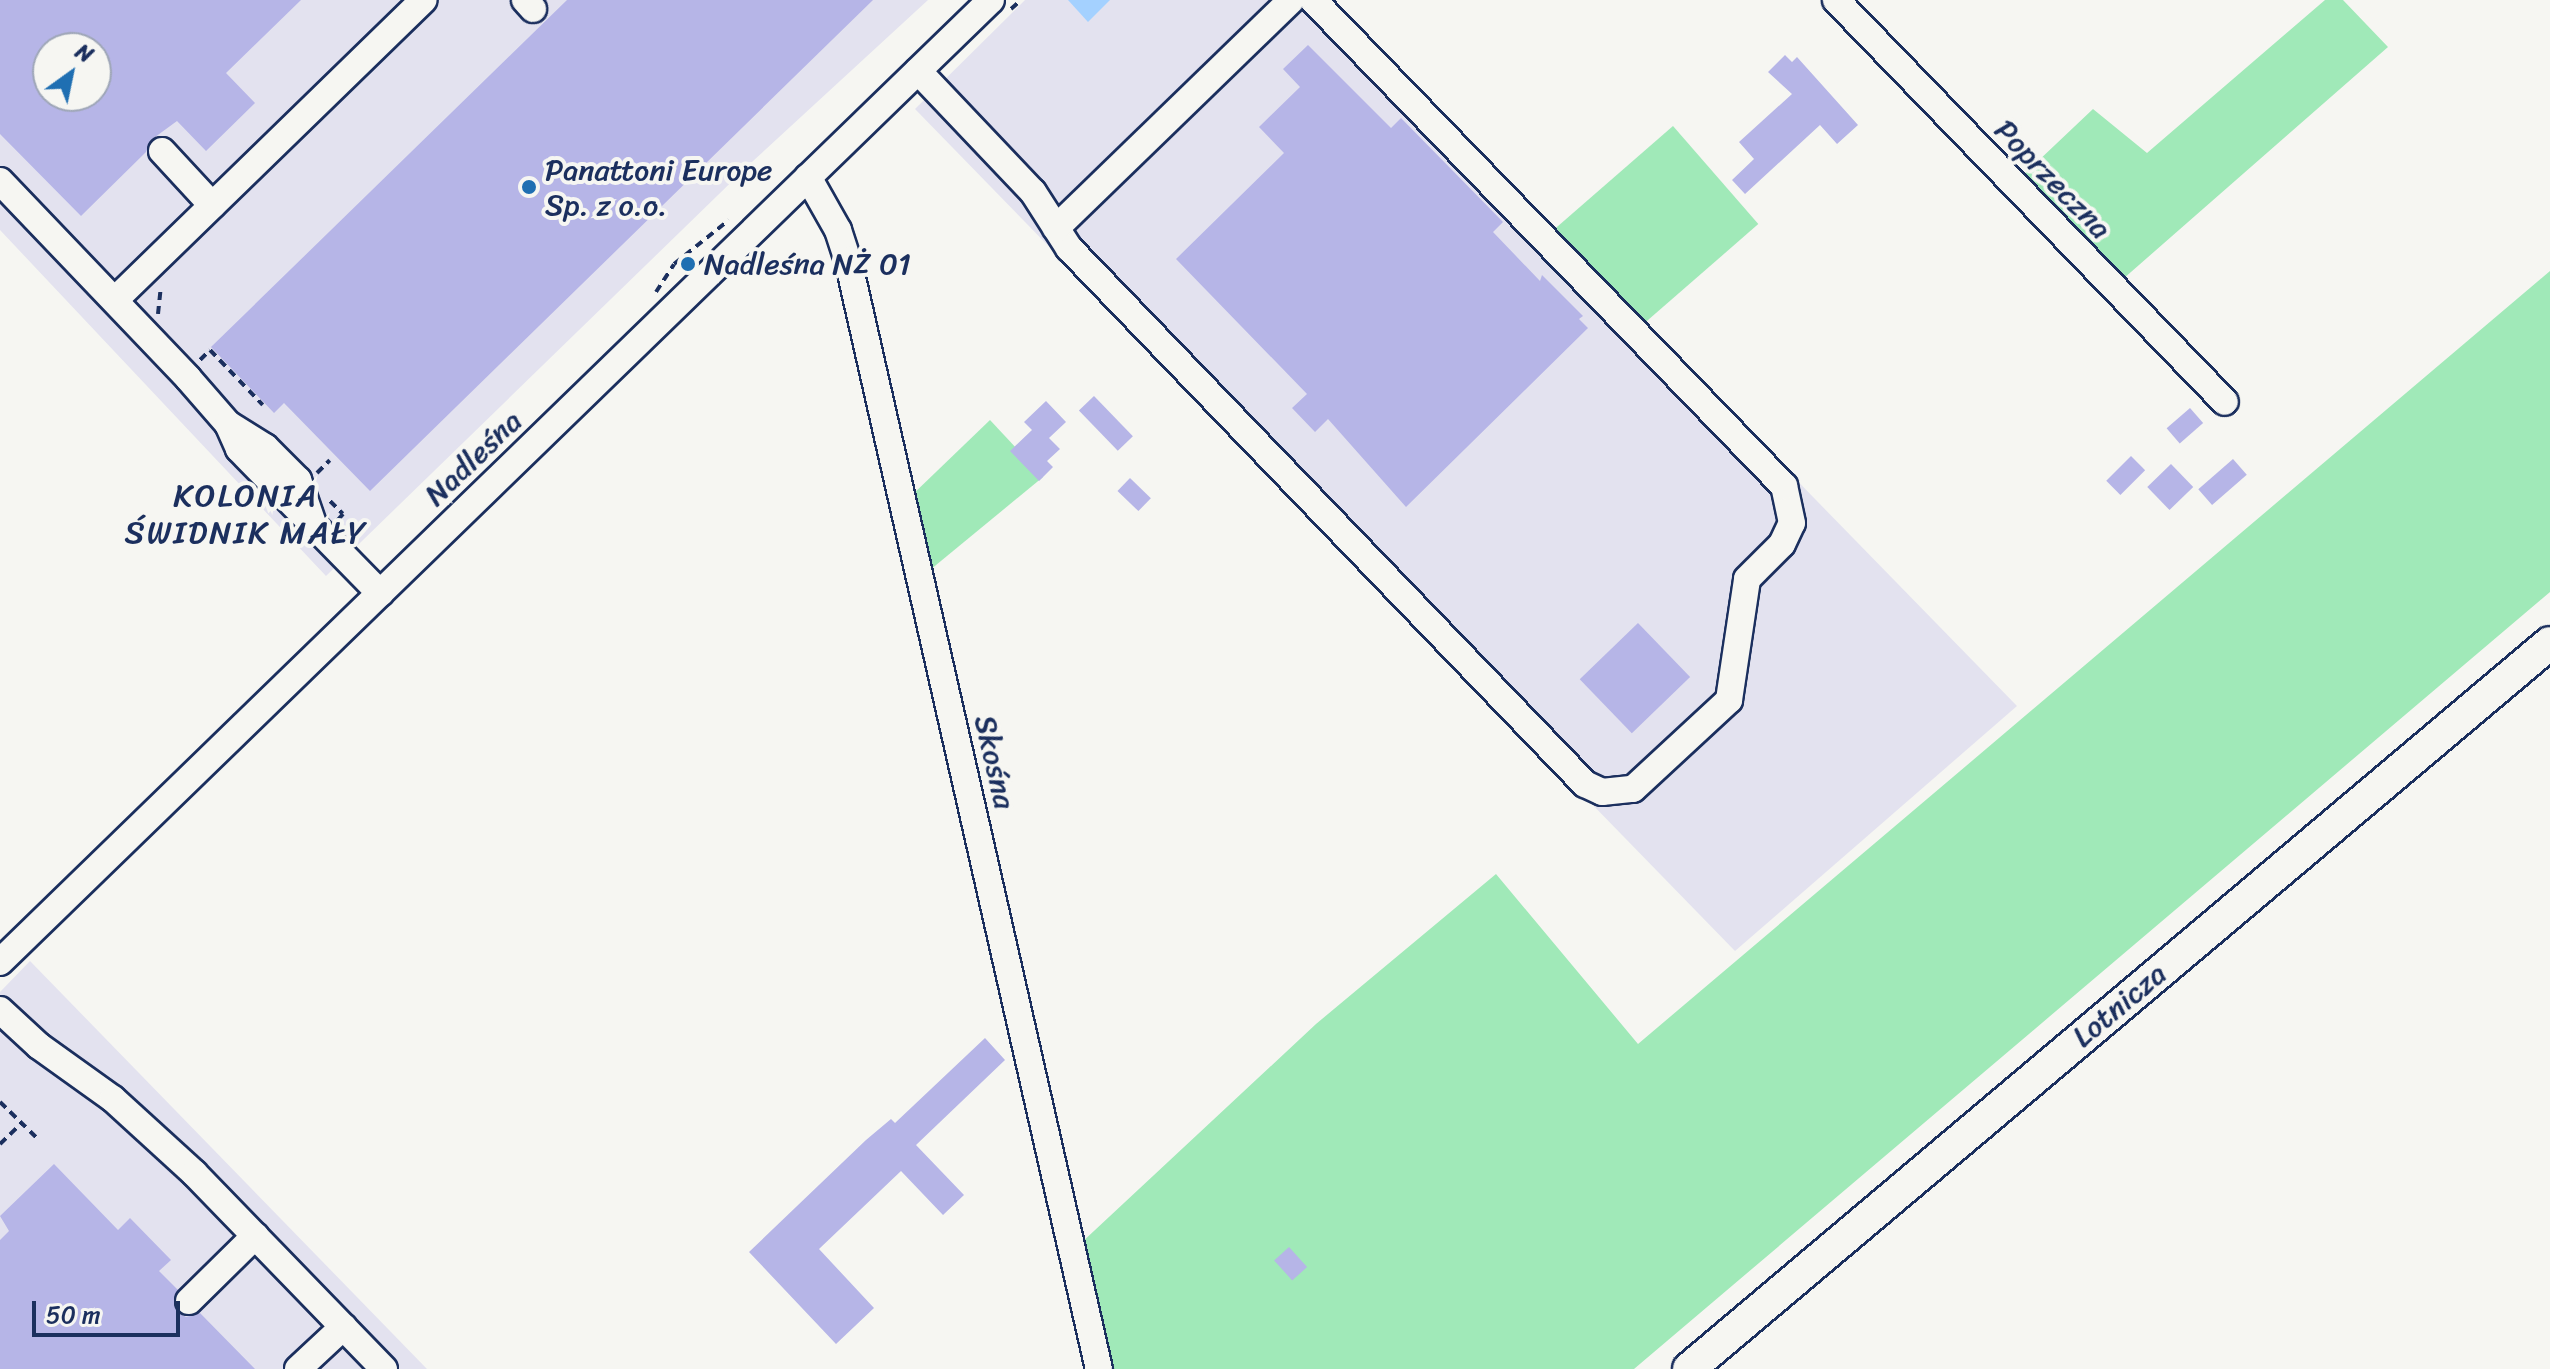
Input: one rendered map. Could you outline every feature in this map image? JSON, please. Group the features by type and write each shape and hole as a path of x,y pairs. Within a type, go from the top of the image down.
{"main road":[{"name":"Lotnicza","path":"1689,1369 2550,643"}],"street":[{"path":"116,299 423,0"},
{"name":"Nadleśna","path":"0,962 991,0"},
{"path":"1056,228 1291,0"},
{"path":"918,71 1033,192 1056,228 1116,298 1585,784 1618,794 1648,781 1729,700 1747,579 1782,544 1792,523 1784,486 1313,0"},
{"name":"Poprzeczna","path":"1836,0 2225,402"},
{"path":"162,151 212,205"},
{"name":"Skośna","path":"808,177 848,260 1099,1369"},
{"path":"0,181 116,299 228,424 239,449 380,593"},
{"path":"0,1010 48,1053 113,1099 255,1236 384,1369"},
{"path":"189,1301 255,1236"},
{"path":"298,1369 343,1327"}],"path":[{"path":"196,365 210,350 263,405"},
{"path":"0,1102 39,1140"},
{"path":"0,1144 22,1123"}],"shaded area":[{"path":"0,0 928,0 753,161 326,576 0,230"},
{"path":"1025,0 1328,0 2017,706 1735,951 915,109"},
{"path":"30,961 427,1369 0,1369 0,992"}],"green space":[{"path":"2325,0 2343,0 2388,47 2123,279 2019,179 2093,109 2147,153"},
{"path":"1673,126 1758,224 1637,330 1551,232"},
{"path":"2550,271 2550,592 1634,1369 1107,1369 1080,1244 1316,1024 1496,874 1638,1044"},
{"path":"990,420 1043,477 930,570 910,497"}],"water":[{"path":"1068,0 1110,0 1088,22"}],"building":[{"path":"0,0 301,0 226,73 255,103 206,151 177,121 151,140 146,152 81,216 0,134"},
{"name":"Panattoni Europe Sp. z o.o.","path":"567,0 873,0 370,491 284,403 274,413 211,347"},
{"path":"1308,45 1391,128 1401,118 1503,222 1493,232 1540,281 1542,275 1583,316 1579,319 1588,328 1406,507 1328,419 1315,432 1292,408 1307,394 1176,259 1284,153 1259,127 1300,87 1283,69"},
{"path":"1785,55 1792,62 1797,57 1858,125 1837,144 1820,125 1745,194 1732,180 1754,159 1739,142 1792,94 1768,72"},
{"path":"1094,396 1133,436 1118,451 1079,411"},
{"path":"1046,401 1066,422 1049,438 1060,449 1047,461 1053,467 1039,481 1010,451 1032,430 1024,422"},
{"path":"2190,408 2203,423 2180,443 2167,428"},
{"path":"2131,456 2145,470 2120,495 2106,481"},
{"path":"2233,459 2247,475 2212,505 2198,489"},
{"path":"2171,464 2193,487 2169,510 2147,487"},
{"path":"1130,478 1151,498 1138,511 1117,491"},
{"path":"1638,623 1690,677 1632,733 1580,679"},
{"path":"985,1038 1005,1060 916,1145 964,1195 943,1215 901,1171 819,1249 874,1308 836,1344 749,1252 866,1140 891,1119 895,1123"},
{"path":"54,1164 118,1230 130,1218 171,1260 159,1271 178,1290 177,1312 186,1317 200,1313 255,1369 0,1369 0,1240 9,1231 0,1216"},
{"path":"1289,1247 1307,1267 1292,1280 1274,1260"}],"place":[{"name":"Panattoni Europe Sp. z o.o.","path":"529,187"},
{"name":"Nadleśna NŻ 01","path":"688,264"}],"district":[{"name":"KOLONIA ŚWIDNIK MAŁY","path":"246,516"}]}
